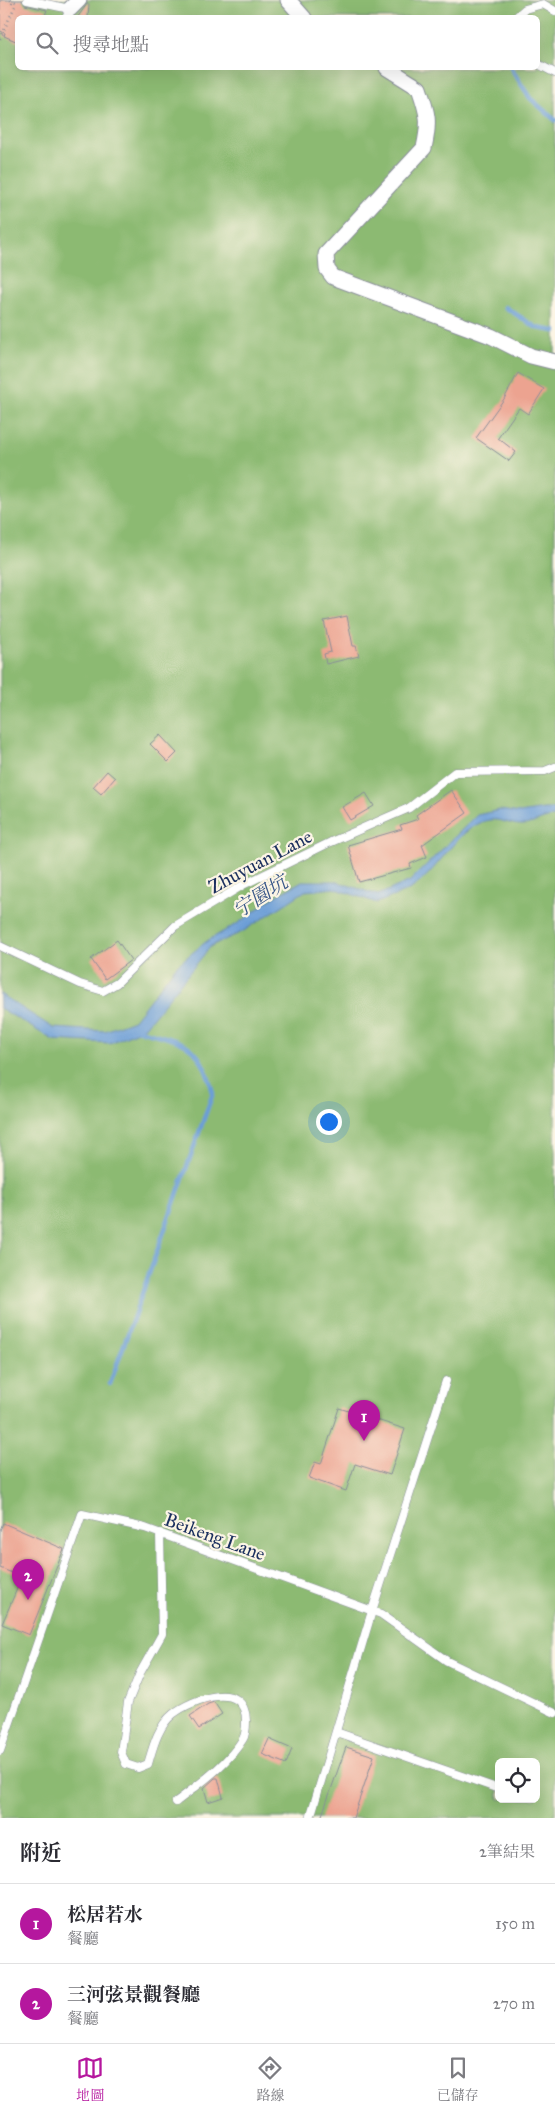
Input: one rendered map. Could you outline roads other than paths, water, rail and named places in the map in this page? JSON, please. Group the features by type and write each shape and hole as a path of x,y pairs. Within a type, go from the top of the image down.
{"street":[{"path":"288,0 301,15"},
{"path":"390,70 419,88 429,118 424,148 326,254 327,269 333,277 491,336 531,356 555,362"}],"lane":[{"path":"27,0 71,9"},
{"path":"518,15 525,9 543,4 555,12"},
{"path":"540,65 555,73"},
{"name":"Zhuyuan Lane","path":"0,946 80,984 104,991 117,983 175,926 243,885 331,842 409,808 455,772 545,771 555,767"},
{"path":"310,1818 372,1611 446,1381"},
{"name":"Beikeng Lane","path":"0,1751 82,1514 160,1533 381,1614 447,1661 555,1713"},
{"path":"160,1533 162,1634 140,1673 128,1702 121,1752 126,1764 138,1768 148,1764 160,1730 172,1715 192,1703 207,1697 225,1695 241,1704 246,1715 244,1738 213,1772 176,1802"},
{"path":"336,1732 495,1788"}],"water":[{"path":"555,809 555,817 526,825 516,825 496,820 478,824 460,837 421,881 408,890 377,903 334,888 305,891 242,932 211,946 144,1028 110,1043 53,1040 0,1008 0,994 53,1028 105,1031 134,1020 176,966 207,941 240,922 268,901 302,881 335,881 378,895 410,881 477,815 500,810 520,813"}],"waterway":[{"path":"512,70 530,98 555,120"},
{"path":"505,307 537,328 555,331"},
{"path":"110,1384 213,1093 202,1063 196,1053 188,1046 166,1037 136,1029"}],"place":[{"name":"松居若水","path":"364,1441"},
{"name":"三河弦景觀餐廳","path":"28,1600"}],"water label":[{"name":"宁園坑","path":"260,896"}]}
